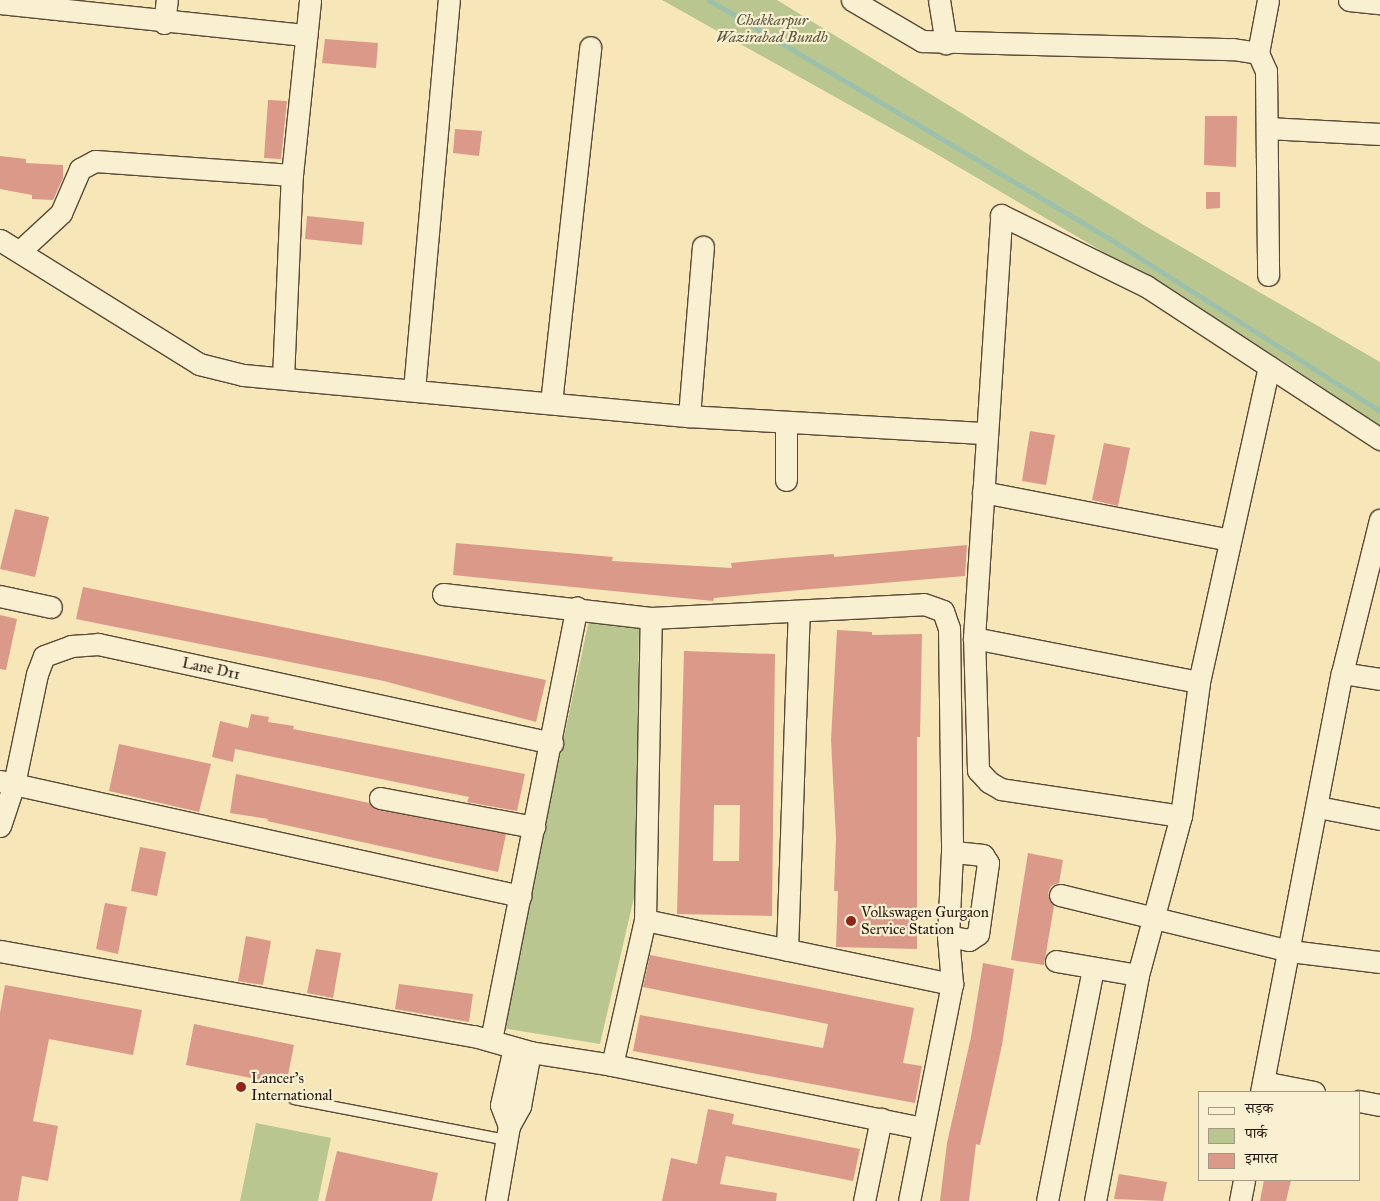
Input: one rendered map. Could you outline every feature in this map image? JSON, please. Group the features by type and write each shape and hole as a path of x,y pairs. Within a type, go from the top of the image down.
{"street":[{"path":"164,23 167,0"},
{"path":"283,378 292,175 310,0"},
{"path":"414,390 449,0"},
{"path":"852,0 922,41 1233,49 1258,53"},
{"path":"939,0 946,43"},
{"path":"1268,0 1258,53 1266,71 1268,275"},
{"path":"1349,0 1380,3"},
{"path":"0,4 164,23 306,35"},
{"path":"550,403 590,47"},
{"path":"1267,128 1380,134"},
{"path":"20,251 61,213 80,168 95,161 292,175"},
{"path":"1181,816 1001,789 989,782 978,770 974,638 985,433 1001,215 1146,286 1380,439"},
{"path":"0,240 199,364 243,375 786,424 985,433"},
{"path":"689,416 703,247"},
{"path":"1095,1201 1138,975 1155,921 1181,816 1199,682 1229,540 1269,367"},
{"path":"786,424 786,480"},
{"path":"983,492 1229,540"},
{"path":"1304,1091 1262,1087 1318,807 1342,673 1371,586 1380,520"},
{"path":"443,594 576,607 651,618 799,613 924,604 943,611 949,628 952,852 948,936 952,984 922,1128 910,1201"},
{"path":"0,596 52,607"},
{"path":"491,1040 552,743 576,607"},
{"path":"787,950 799,613"},
{"path":"612,1065 645,920 651,618"},
{"path":"974,638 1199,682"},
{"name":"Lane D11","path":"0,826 7,783 37,674 44,656 71,646 98,644 552,743"},
{"path":"1342,673 1380,679"},
{"path":"7,783 520,896"},
{"path":"380,798 534,827"},
{"path":"1318,807 1380,819"},
{"path":"948,936 969,940 978,934 988,863 982,855 952,852"},
{"path":"1060,895 1155,921 1290,951 1380,962"},
{"path":"645,920 952,984"},
{"path":"0,951 491,1040 522,1050 612,1065 922,1128"},
{"path":"1056,961 1138,975"},
{"path":"1047,1201 1093,968"},
{"path":"497,1201 508,1133 520,1106 522,1050"},
{"path":"1360,1101 1380,1105"},
{"path":"864,1201 880,1119"},
{"path":"1240,1201 1244,1181"}],"lane":[{"path":"294,1099 508,1133"}],"green space":[{"name":"Chakkarpur Wazirabad Bundh","path":"662,0 777,0 1147,227 1380,362 1380,426 1286,363 1105,253 928,149"},
{"path":"589,620 639,627 635,893 600,1044 502,1028"},
{"path":"256,1123 331,1138 318,1201 240,1201"}],"building":[{"path":"325,39 378,43 376,68 322,63"},
{"path":"268,100 287,101 281,159 264,158"},
{"path":"1205,116 1237,116 1236,167 1204,165"},
{"path":"455,129 482,131 479,156 453,153"},
{"path":"0,156 26,159 26,163 63,165 63,178 53,200 32,199 32,195 0,189"},
{"path":"1206,192 1220,192 1220,208 1206,209"},
{"path":"307,216 364,222 362,245 305,239"},
{"path":"1030,431 1055,435 1046,485 1022,481"},
{"path":"1104,443 1130,448 1118,506 1092,500"},
{"path":"15,509 49,517 35,577 0,569"},
{"path":"456,543 613,557 612,561 732,568 731,563 834,554 834,557 967,545 965,576 714,598 713,601 453,575"},
{"path":"83,587 546,680 536,722 384,681 76,619"},
{"path":"0,615 17,619 6,670 0,669"},
{"path":"837,630 872,632 872,635 922,634 920,737 917,737 917,949 836,947 838,891 834,891 836,838 831,740"},
{"path":"684,651 775,654 772,916 677,914","holes":["714,805 740,805 739,861 713,861"]},
{"path":"251,714 269,717 268,722 294,726 293,729 525,774 517,811 467,802 469,797 235,749 233,762 212,757 220,721 248,728"},
{"path":"119,744 211,764 199,812 109,791"},
{"path":"236,774 369,803 378,810 506,834 498,872 267,821 268,819 230,813"},
{"path":"140,847 166,852 157,896 131,891"},
{"path":"1028,853 1063,860 1059,883 1051,886 1048,893 1054,906 1044,965 1011,960"},
{"path":"105,903 127,907 118,954 96,949"},
{"path":"246,936 271,941 263,985 238,981"},
{"path":"316,949 341,953 333,998 307,993"},
{"path":"650,955 914,1008 903,1063 922,1066 915,1103 633,1051 640,1015 823,1048 828,1024 643,987"},
{"path":"983,963 1014,969 1002,1045 980,1145 976,1144 969,1201 940,1201 947,1143 971,1037"},
{"path":"399,984 473,994 469,1022 395,1009"},
{"path":"5,985 142,1010 133,1055 49,1039 33,1121 58,1126 48,1181 22,1176 18,1201 0,1201 0,1013"},
{"path":"194,1024 294,1045 286,1085 186,1065"},
{"path":"708,1109 734,1114 732,1124 860,1149 853,1181 726,1156 720,1184 777,1193 776,1201 662,1201 671,1158 697,1164"},
{"path":"337,1151 438,1173 432,1201 325,1201"},
{"path":"1119,1174 1167,1182 1163,1201 1114,1199"},
{"path":"1264,1181 1291,1181 1286,1201 1260,1201"}],"waterway":[{"path":"709,0 1110,239 1380,411"}],"place":[{"name":"Volkswagen Gurgaon Service Station","path":"851,921"},
{"name":"Lancer's International","path":"241,1087"}]}
